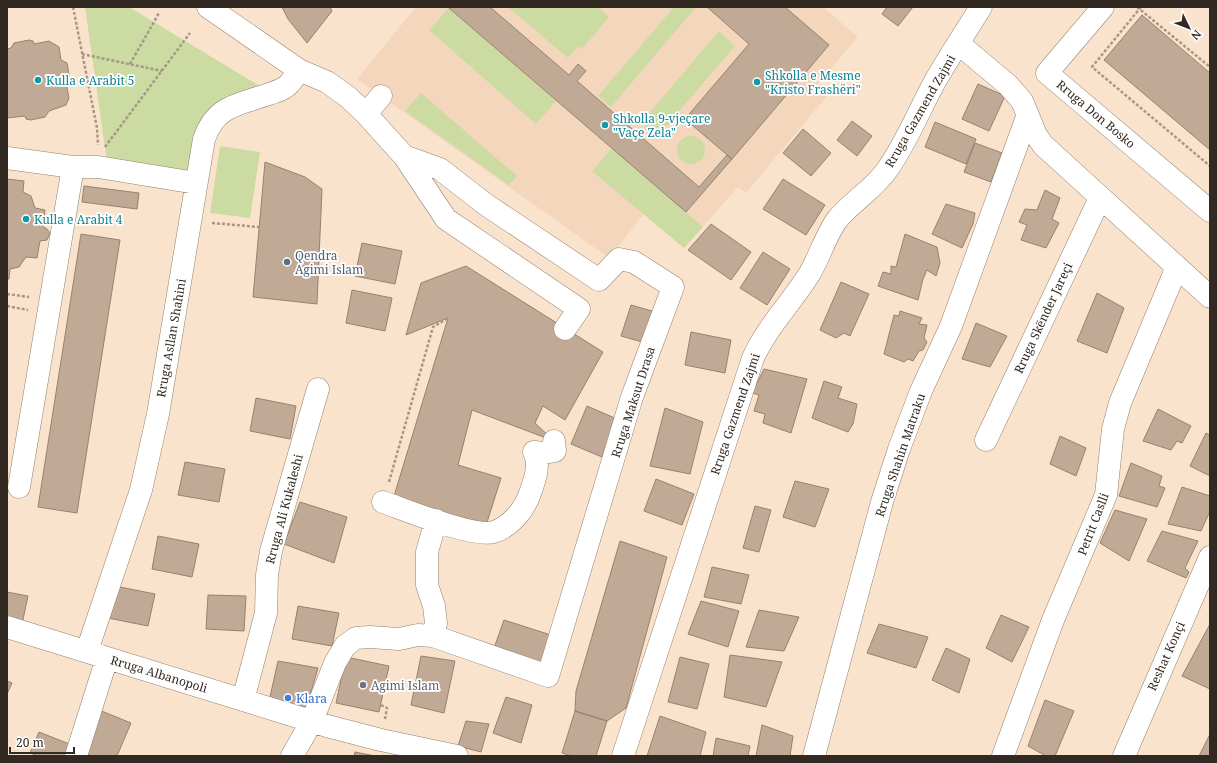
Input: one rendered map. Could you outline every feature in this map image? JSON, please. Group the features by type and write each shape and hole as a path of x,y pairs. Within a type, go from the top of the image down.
{"street":[{"name":"Rruga Maksut Drasa","path":"208,7 299,70 327,82 348,97 366,114 404,156 440,169 485,204 599,280 620,259 634,262 673,287 632,396 548,676 433,636 418,635 399,639 370,637 356,638 345,646 335,663 312,722 292,756"},
{"name":"Rruga Gazmend Zajmi","path":"623,756 753,358 761,339 792,300 810,272 835,222 850,206 869,191 887,170 903,144 934,84 981,7"},
{"name":"Rruga Don Bosko","path":"1103,7 1047,73 1210,211"},
{"path":"959,44 1008,85 1022,101 1027,117 1043,145 1210,297"},
{"name":"Rruga Asllan Shahini","path":"76,756 97,655 141,490 158,414 196,183 204,139 208,126 216,115 226,109 280,90 288,85 299,70"},
{"path":"366,114 381,96"},
{"name":"Rruga Shahin Matraku","path":"814,756 882,502 899,449 921,391 951,326 1027,117"},
{"path":"404,156 446,220 579,309 565,329"},
{"path":"7,158 73,167 98,162 196,183"},
{"path":"19,487 73,167"},
{"name":"Rruga Skënder Jareçi","path":"986,440 1100,198"},
{"name":"Petrit Caslli","path":"1003,756 1053,620 1106,495 1110,469 1113,429 1120,402 1176,267"},
{"name":"Rruga Ali Kukaleshi","path":"243,700 266,613 267,575 271,551 318,389"},
{"path":"383,502 476,533 493,532 503,528 516,518 525,506 537,471 536,456 534,452 544,453 555,451 554,441"},
{"path":"433,636 436,623 434,606 427,585 427,552 436,520"},
{"name":"Reshat Konçi","path":"1124,756 1210,557"},
{"name":"Rruga Albanopoli","path":"7,627 312,722 381,740 457,756"}],"path":[{"path":"73,7 97,128 98,162"},
{"path":"1210,67 1139,8 1092,67 1210,166"},
{"path":"130,64 160,13"},
{"path":"98,162 190,33"},
{"path":"82,54 162,71"},
{"path":"190,221 259,227"},
{"path":"7,294 35,298"},
{"path":"7,306 32,310"},
{"path":"383,502 433,327 448,318"}],"shaded area":[{"path":"416,7 823,7 858,37 816,86 827,96 746,193 738,187 684,248 644,214 609,258 357,79"}],"green space":[{"path":"85,7 129,7 263,88 226,101 188,175 107,162"},
{"path":"508,7 598,7 609,17 582,49 578,46 568,58"},
{"path":"674,7 696,7 611,107 598,96"},
{"path":"449,8 556,101 536,124 429,30"},
{"path":"719,31 735,46 657,137 641,123"},
{"path":"421,93 517,176 509,185 405,111"},
{"path":"691,136 701,140 705,150 701,160 691,164 681,160 677,150 681,140"},
{"path":"220,146 260,152 250,218 210,213"},
{"path":"612,148 703,227 684,248 592,171"}],"building":[{"path":"282,7 330,7 332,11 307,43 288,19"},
{"name":"Shkolla 9-vjeçare \"Vaçe Zela\"","path":"490,7 569,75 578,64 586,71 577,81 699,187 727,155 732,159 686,212 449,8"},
{"name":"Shkolla e Mesme \"Kristo Frashëri\"","path":"707,7 785,7 829,45 732,159 685,119 749,44"},
{"path":"887,7 913,7 898,26 882,14"},
{"path":"1142,15 1210,73 1210,150 1104,60"},
{"name":"Kulla e Arabit 5","path":"29,40 33,41 34,44 49,41 59,47 61,60 67,63 70,80 66,83 69,98 66,105 49,111 45,117 31,120 26,119 25,116 7,118 7,49 11,48 14,43"},
{"path":"978,84 1005,96 989,131 962,119"},
{"path":"852,121 872,136 857,156 837,140"},
{"path":"935,122 976,139 966,164 925,147"},
{"path":"803,129 831,153 811,176 783,153"},
{"path":"975,143 1002,153 991,182 964,172"},
{"name":"Qendra Agimi Islam","path":"265,162 305,177 322,189 317,304 253,297"},
{"name":"Kulla e Arabit 4","path":"7,179 24,181 23,192 31,196 35,208 45,210 43,227 50,233 47,240 40,241 37,258 26,257 19,267 10,269 9,279 7,279"},
{"path":"783,179 825,205 806,235 763,209"},
{"path":"84,186 139,193 137,209 82,202"},
{"path":"1045,190 1060,198 1052,219 1059,223 1046,248 1021,240 1027,225 1019,222 1025,209 1037,210"},
{"path":"946,204 975,213 973,224 962,248 932,234"},
{"path":"711,224 751,252 731,280 688,250"},
{"path":"81,234 120,240 77,513 38,507"},
{"path":"905,234 937,247 940,263 936,276 927,270 923,279 918,300 878,286 883,272 891,274 891,266 896,267"},
{"path":"362,243 402,251 395,284 355,276"},
{"path":"763,252 790,269 767,305 740,288"},
{"path":"466,266 603,352 565,420 543,406 535,423 554,441 472,410 458,465 501,478 484,532 391,506 448,318 406,335 421,283"},
{"path":"841,282 869,294 850,336 844,333 836,338 820,330"},
{"path":"352,290 392,298 385,331 346,323"},
{"path":"1097,293 1124,308 1107,353 1077,341"},
{"path":"631,305 659,313 649,344 621,336"},
{"path":"900,311 922,318 919,324 927,325 924,338 927,342 923,350 919,351 913,361 908,359 904,362 884,354 894,315 899,316"},
{"path":"976,323 1007,336 990,367 962,359"},
{"path":"691,332 731,340 725,373 685,365"},
{"path":"764,369 807,379 791,433 763,423 765,414 754,411 759,395 752,393"},
{"path":"824,381 842,387 838,398 857,404 853,424 848,432 812,418"},
{"path":"256,398 296,406 290,439 250,431"},
{"path":"587,406 617,419 602,457 571,444"},
{"path":"665,408 703,422 690,474 650,466"},
{"path":"1158,409 1191,426 1182,443 1177,441 1171,450 1143,441"},
{"path":"1206,433 1210,435 1210,476 1190,466"},
{"path":"1060,436 1086,448 1076,476 1050,464"},
{"path":"185,462 225,469 219,502 178,495"},
{"path":"1131,463 1162,476 1159,486 1165,488 1157,507 1119,496"},
{"path":"656,479 694,494 682,525 644,511"},
{"path":"795,481 829,489 815,527 783,517"},
{"path":"1182,487 1210,496 1210,511 1201,531 1168,524"},
{"path":"300,502 347,517 334,563 284,544"},
{"path":"755,506 771,510 759,552 743,548"},
{"path":"1115,510 1147,519 1129,561 1100,543"},
{"path":"1162,531 1198,541 1185,568 1189,572 1186,578 1147,561"},
{"path":"158,536 199,544 192,577 152,569"},
{"path":"620,541 667,557 626,708 607,721 575,711 576,691"},
{"path":"712,567 749,575 741,604 704,597"},
{"path":"115,586 155,594 148,626 108,618"},
{"path":"7,592 28,596 21,629 7,627"},
{"path":"208,595 246,596 244,631 206,629"},
{"path":"701,601 739,611 728,647 688,634"},
{"path":"298,606 339,613 332,646 292,639"},
{"path":"759,610 799,617 784,651 746,647"},
{"path":"1001,615 1029,627 1012,662 986,648"},
{"path":"504,620 554,636 543,667 493,651"},
{"path":"879,624 928,637 916,668 867,653"},
{"path":"1210,624 1210,689 1182,676"},
{"path":"946,648 970,659 959,693 932,680"},
{"path":"730,655 782,662 766,707 724,697"},
{"path":"421,656 455,661 444,713 411,705"},
{"name":"Agimi Islam","path":"346,657 389,666 379,712 336,703"},
{"path":"680,657 709,664 697,709 668,702"},
{"path":"278,661 318,668 306,709 270,697"},
{"path":"7,681 12,683 7,694"},
{"path":"506,697 532,705 521,743 493,733"},
{"path":"1045,700 1074,711 1055,756 1046,756 1028,746"},
{"path":"99,710 131,723 117,756 86,756"},
{"path":"575,711 607,721 596,756 572,756 562,753"},
{"path":"660,716 706,732 700,756 647,756"},
{"path":"466,721 489,724 481,752 458,746"},
{"path":"762,725 793,736 790,756 756,756"},
{"path":"39,732 72,745 68,756 38,756 30,753"},
{"path":"1210,734 1210,756 1199,756"},
{"path":"716,738 750,746 748,756 713,756"},
{"path":"355,752 375,756 354,756"}],"place":[{"name":"Kulla e Arabit 5","path":"38,80"},
{"name":"Shkolla e Mesme \"Kristo Frashëri\"","path":"757,82"},
{"name":"Shkolla 9-vjeçare \"Vaçe Zela\"","path":"605,125"},
{"name":"Kulla e Arabit 4","path":"26,219"},
{"name":"Qendra Agimi Islam","path":"287,262"},
{"name":"Agimi Islam","path":"363,685"},
{"name":"Klara","path":"288,698"}]}
